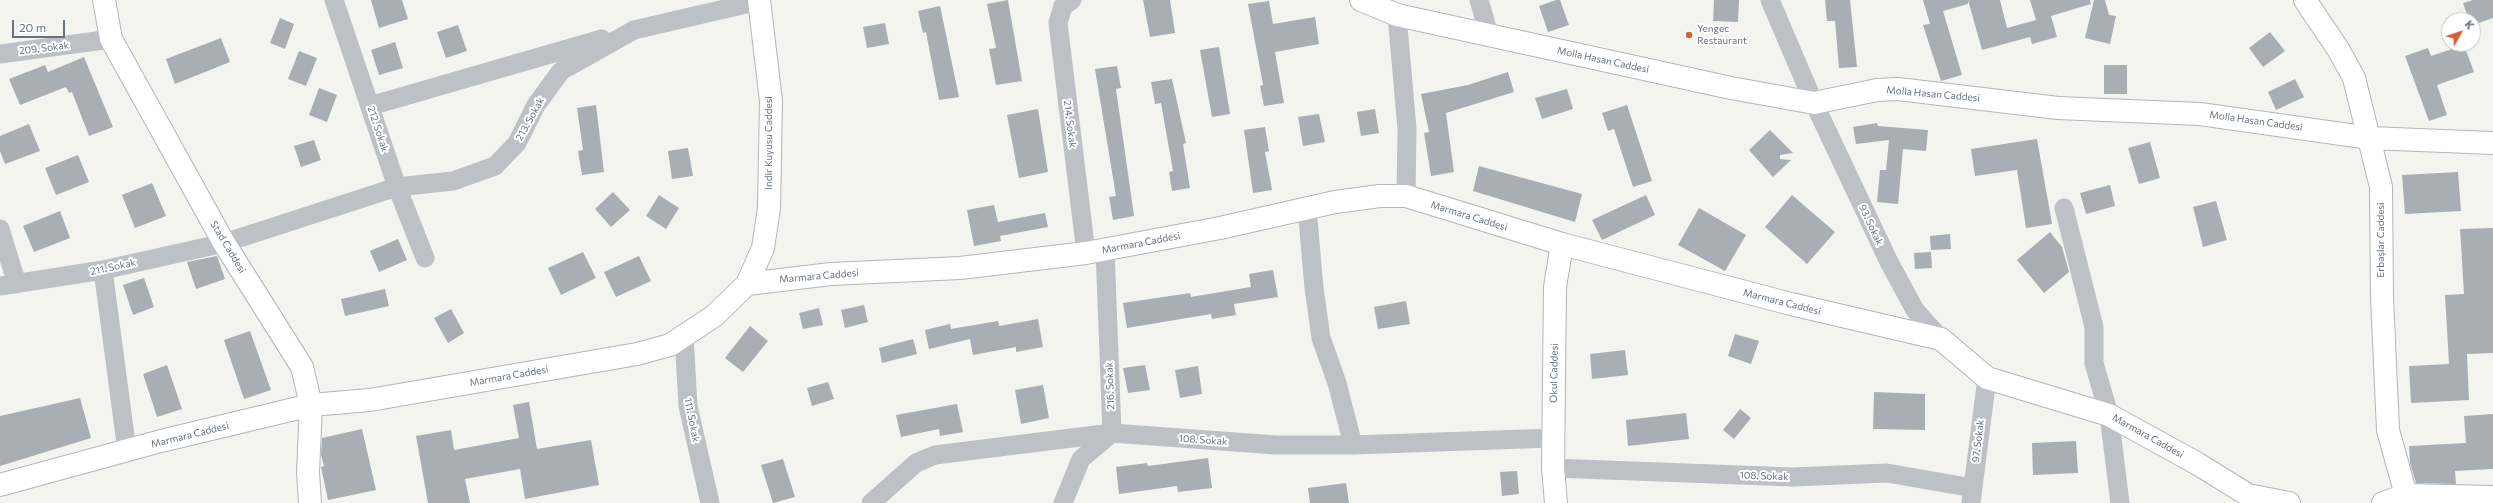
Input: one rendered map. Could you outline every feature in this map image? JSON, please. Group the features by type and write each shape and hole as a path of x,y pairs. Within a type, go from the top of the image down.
{"street":[{"name":"Stad Caddesi","path":"104,0 111,39 224,243 302,367 311,406 308,472 310,503"},
{"name":"212. Sokak","path":"334,0 397,187 425,258"},
{"name":"213. Sokak","path":"224,243 397,187 453,181 495,166 518,143 536,104 561,71 634,30 717,5 759,0"},
{"name":"Indir Kuyusu Caddesi","path":"747,284 763,248 769,208 771,101 759,0"},
{"name":"214. Sokak","path":"1072,0 1063,6 1058,23 1096,252"},
{"name":"Molla Hasan Caddesi","path":"1361,0 1397,15 1731,88 1814,103 1877,90 1898,89 2058,108 2200,114 2370,138 2493,143"},
{"path":"1479,0 1489,35"},
{"name":"93. Sokak","path":"1770,0 1814,103 1889,262 1915,310 1941,339"},
{"name":"Erbaşlar Caddesi","path":"2306,0 2338,49 2354,78 2370,138 2381,188 2382,297 2388,430 2406,495"},
{"path":"1397,15 1407,129 1406,196"},
{"path":"370,106 634,30"},
{"name":"209. Sokak","path":"0,54 111,39"},
{"name":"Marmara Caddesi","path":"0,485 127,451 311,406 370,400 637,354 670,345 714,316 747,284 831,274 960,268 1096,252 1220,228 1307,208 1358,199 1406,196 1562,244 1791,304 1941,339 1987,378 2109,415 2198,464 2250,499"},
{"path":"1307,208 1314,288 1321,338 1337,383 1353,445"},
{"path":"2064,208 2094,327 2094,364 2109,415 2120,503"},
{"path":"0,229 9,285"},
{"name":"211. Sokak","path":"9,285 103,270 224,243"},
{"name":"Okul Caddesi","path":"1556,503 1553,468 1555,287 1562,244"},
{"name":"216. Sokak","path":"1096,252 1112,434"},
{"path":"103,270 127,451"},
{"name":"111. Sokak","path":"684,336 688,406 710,503"},
{"name":"97. Sokak","path":"1972,495 1987,378"},
{"path":"1063,503 1081,459 1112,434"},
{"name":"108. Sokak","path":"871,503 916,463 935,455 1112,434 1276,445 1353,445 1553,438"},
{"name":"108. Sokak","path":"1553,468 1793,477 1887,473 1972,495"},
{"path":"2383,503 2406,495 2493,497"},
{"path":"2250,499 2289,503"}],"building":[{"path":"371,0 402,0 408,19 379,28"},
{"path":"1008,0 1022,81 996,85 989,49 996,48 987,4"},
{"path":"1143,0 1170,0 1175,33 1150,37"},
{"path":"1560,0 1569,25 1548,32 1539,6"},
{"path":"1714,0 1739,0 1738,22 1713,21"},
{"path":"1825,0 1850,0 1857,67 1839,68 1835,21 1827,21"},
{"path":"1923,0 1968,0 1968,4 1943,11 1962,75 1941,81 1923,25 1930,24"},
{"path":"1968,0 2000,0 2007,28 2036,20 2030,0 2090,0 2091,4 2051,16 2057,37 2032,44 2030,37 1982,50"},
{"path":"2094,0 2105,0 2109,15 2116,16 2110,44 2085,38"},
{"path":"2473,0 2493,0 2493,18 2481,22 2481,12 2466,12 2463,3"},
{"path":"1269,1 1273,24 1315,17 1319,44 1275,52 1284,103 1264,106 1260,86 1263,85 1248,4"},
{"path":"940,6 959,97 939,100 926,32 923,33 918,11"},
{"path":"280,18 294,24 285,49 270,43"},
{"path":"885,23 889,44 867,48 863,27"},
{"path":"458,25 467,51 446,58 437,32"},
{"path":"2270,32 2285,51 2263,67 2249,48"},
{"path":"221,38 230,62 175,84 166,59"},
{"path":"395,42 403,68 379,75 371,50"},
{"path":"1219,47 1230,114 1212,117 1200,50"},
{"path":"2428,48 2431,56 2443,52 2467,52 2474,72 2437,85 2447,115 2429,121 2405,56"},
{"path":"299,51 317,58 306,86 288,79"},
{"path":"84,57 113,127 89,136 72,92 69,93 66,87 20,105 9,79 45,65 48,72"},
{"path":"2104,65 2127,65 2127,94 2104,94"},
{"path":"1117,66 1121,88 1116,89 1134,216 1113,220 1109,197 1116,196 1095,69"},
{"path":"1508,72 1514,92 1446,113 1454,172 1431,176 1424,133 1429,132 1421,94 1468,85"},
{"path":"1172,79 1186,143 1183,144 1190,188 1172,191 1169,172 1173,171 1161,103 1155,104 1151,82"},
{"path":"2295,79 2304,97 2276,110 2268,92"},
{"path":"319,88 337,95 327,122 309,115"},
{"path":"1567,89 1573,109 1542,119 1535,98"},
{"path":"596,105 604,172 582,175 578,151 583,150 577,108"},
{"path":"1627,105 1652,181 1633,187 1614,129 1608,131 1602,113"},
{"path":"1038,109 1048,172 1019,178 1007,115"},
{"path":"1375,109 1379,133 1361,136 1357,112"},
{"path":"1319,114 1325,142 1303,146 1298,117"},
{"path":"1877,123 1878,126 1928,130 1926,151 1903,149 1898,204 1877,202 1880,170 1886,170 1889,140 1856,144 1853,127"},
{"path":"29,124 40,151 5,164 0,151 0,136"},
{"path":"1265,127 1269,151 1265,152 1272,190 1253,193 1244,130"},
{"path":"1770,130 1793,153 1780,155 1780,159 1791,160 1773,177 1749,150"},
{"path":"2037,139 2052,224 2026,228 2017,170 1975,176 1971,149"},
{"path":"314,140 321,160 301,167 294,146"},
{"path":"2150,142 2160,178 2139,184 2128,148"},
{"path":"688,148 693,176 672,179 668,151"},
{"path":"78,155 89,182 56,195 45,168"},
{"path":"1479,166 1582,194 1575,222 1473,191"},
{"path":"2458,172 2461,211 2405,214 2402,175"},
{"path":"152,183 166,216 135,228 122,195"},
{"path":"2110,185 2115,206 2086,214 2080,193"},
{"path":"613,192 630,210 611,227 595,209"},
{"path":"659,195 679,208 666,229 646,216"},
{"path":"1646,195 1655,215 1602,240 1592,220"},
{"path":"1792,195 1835,232 1807,264 1765,227"},
{"path":"2216,201 2227,240 2203,247 2193,207"},
{"path":"994,205 998,222 1045,213 1048,227 1000,236 1001,241 974,246 967,210"},
{"path":"1699,208 1746,235 1725,271 1678,245"},
{"path":"60,211 70,238 34,252 23,226"},
{"path":"2493,228 2493,353 2467,354 2469,400 2411,403 2409,366 2449,364 2445,295 2464,294 2460,229"},
{"path":"2050,232 2062,247 2069,272 2044,293 2017,260"},
{"path":"1950,234 1951,249 1931,250 1930,236"},
{"path":"398,239 407,260 379,272 370,251"},
{"path":"583,252 596,278 561,295 548,268"},
{"path":"1931,252 1932,268 1915,269 1914,253"},
{"path":"217,256 225,279 196,289 187,262"},
{"path":"639,256 651,281 616,297 604,272"},
{"path":"1273,270 1278,297 1234,304 1236,315 1212,319 1211,314 1127,328 1123,303 1190,293 1191,297 1251,287 1249,274"},
{"path":"144,278 154,307 133,315 123,285"},
{"path":"385,289 389,306 345,316 341,299"},
{"path":"1406,301 1410,324 1378,329 1374,307"},
{"path":"864,305 868,322 845,328 841,310"},
{"path":"819,308 823,325 803,329 799,313"},
{"path":"451,309 464,333 448,343 434,318"},
{"path":"1038,319 1043,347 1016,352 1016,347 973,355 970,339 929,349 925,330 950,324 951,329 998,321 999,326"},
{"path":"750,326 768,341 743,372 725,358"},
{"path":"250,331 271,390 244,399 224,340"},
{"path":"1735,334 1759,341 1751,364 1728,356"},
{"path":"913,339 917,354 882,363 879,348"},
{"path":"1625,350 1628,375 1592,379 1590,354"},
{"path":"167,365 182,409 157,417 143,374"},
{"path":"1145,365 1150,390 1128,393 1123,368"},
{"path":"1198,366 1202,394 1180,398 1175,370"},
{"path":"828,382 834,399 812,406 807,388"},
{"path":"1043,385 1049,418 1021,424 1015,390"},
{"path":"1874,392 1925,394 1925,430 1873,429"},
{"path":"80,398 91,438 0,466 0,416"},
{"path":"529,402 537,449 591,440 599,485 525,499 520,469 465,479 470,503 428,503 416,436 451,430 454,450 519,438 513,405"},
{"path":"957,404 963,432 940,436 939,429 901,437 896,415"},
{"path":"1740,409 1751,418 1734,439 1723,430"},
{"path":"1686,413 1689,439 1628,446 1626,420"},
{"path":"2493,414 2493,469 2455,471 2456,484 2416,483 2410,463 2409,446 2466,443 2464,416"},
{"path":"362,429 376,490 328,500 321,467 324,466 321,455 322,438"},
{"path":"2076,441 2078,473 2033,475 2032,443"},
{"path":"1208,458 1212,488 1178,492 1177,486 1119,494 1116,467 1147,463 1148,466"},
{"path":"783,459 795,497 773,503 761,465"},
{"path":"1517,471 1519,494 1502,496 1500,472"},
{"path":"1346,483 1349,503 1310,503 1308,488"}],"place":[{"name":"Yengec Restaurant","path":"1689,35"}]}
